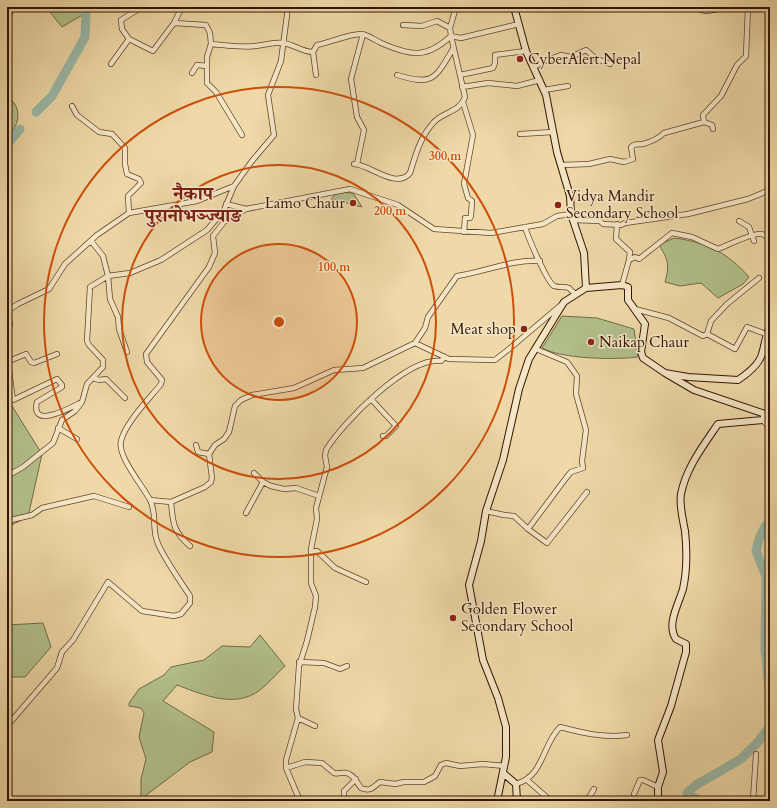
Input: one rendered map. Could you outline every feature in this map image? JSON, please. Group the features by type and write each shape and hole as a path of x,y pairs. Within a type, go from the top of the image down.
{"street":[{"path":"7,21 12,7"},
{"path":"137,10 121,20 122,29 130,39 153,51 174,23 182,7"},
{"path":"7,476 46,450 53,443 62,420 75,411 82,402 87,384 103,367 104,364 101,357 87,341 90,288 108,276 130,273 161,260 187,245 207,230 224,210 234,186 252,161 274,135 268,95 282,61 288,7"},
{"path":"392,7 398,9"},
{"path":"363,34 351,79 357,117 364,130 356,164 374,172 398,179 406,177 410,173 420,140 435,121 454,110 463,102 465,97 453,49 450,28 456,7"},
{"path":"514,7 526,51 544,90 556,152 562,165 570,196 572,217 584,253 586,288"},
{"path":"701,10 707,11 728,7"},
{"path":"704,122 703,115 721,96 737,65 746,56 748,7"},
{"path":"403,25 422,26 437,21 450,28"},
{"path":"174,23 206,25 210,32 211,44 207,57 207,83 216,92 242,135"},
{"path":"316,75 313,52 317,45 354,34 363,34 399,51 416,54 431,51 451,36 461,38 519,24"},
{"path":"110,64 130,39"},
{"path":"211,44 237,47 256,46 268,42 285,43 307,52 313,52"},
{"path":"397,74 414,80 428,80 436,75 453,49"},
{"path":"533,68 542,62 561,55 571,57 586,50 595,58 610,64"},
{"path":"460,75 493,68 495,63 495,55 526,51"},
{"path":"192,73 197,65 207,66"},
{"path":"462,87 484,83 517,86 540,80"},
{"path":"544,90 568,86"},
{"path":"463,102 470,119 473,141 467,162 464,184 468,198 472,201 471,216 464,218 464,232"},
{"path":"72,106 77,115 99,132 112,134 125,148 125,164 127,174 139,179 141,183 128,196 129,213"},
{"path":"562,165 590,164 610,159 624,162 633,159 630,147 634,144 643,144 660,137 664,133 704,122 712,125 713,129"},
{"path":"520,134 553,132"},
{"path":"7,327 11,322 8,311 18,304 49,289 65,264 91,241 129,213 197,201 234,186"},
{"path":"226,204 246,208 350,189 398,205 434,229 491,233 515,227 543,224 557,216 600,221 603,224 621,225 625,223 688,214 748,199 770,190"},
{"path":"7,726 57,668 62,652 73,640 108,582 142,611 174,616 181,614 190,603 190,596 157,542 154,527 154,512 150,500 121,451 121,441 142,406 161,384 162,380 147,362 146,354 209,267 215,252 213,236 224,222 246,208"},
{"path":"738,221 747,224 753,235 754,241"},
{"path":"617,224 616,239 630,252 622,285"},
{"path":"525,227 552,284 555,286 569,288 575,294"},
{"path":"629,260 635,257 639,258 672,233 692,237 718,249 753,235 762,234 770,238"},
{"path":"91,241 101,251 108,276 110,299 118,317 119,329 127,352"},
{"path":"150,500 171,502 205,487 211,482 212,478 209,454 215,445 224,439 229,432 236,406 241,400 252,395 294,388 334,370 363,368 415,342 424,328 428,317 458,276 528,260 540,261"},
{"path":"708,334 711,321 727,304 759,278"},
{"path":"415,342 445,357 457,361 495,360 575,294 586,288 622,285 628,287 628,300 636,309 645,324 641,352 643,358 694,390 762,412 764,414 763,420 770,429"},
{"path":"497,801 504,766 506,727 498,698 483,660 469,585 481,541 486,511 502,460 521,383 529,359 564,302"},
{"path":"636,309 668,318 702,336 708,334 735,349 747,327 766,334"},
{"path":"665,373 688,377 738,380 752,369 762,356 766,334 770,327"},
{"path":"528,529 571,472 583,468 582,461 586,430 576,394 577,376 567,362 536,349"},
{"path":"57,354 34,363 31,362 26,354 8,358 14,400 54,379 57,379 62,385 62,388 37,402 36,406 38,413 41,416 51,416 82,402"},
{"path":"300,801 286,768 286,760 298,718 296,709 300,662 307,641 315,607 316,596 311,583 311,552 319,496 327,467 325,456 326,450 349,421 371,399 418,365 432,360 441,361 445,357"},
{"path":"93,378 100,380 106,379 125,398"},
{"path":"371,399 396,426 386,436 383,436"},
{"path":"658,801 658,788 663,772 658,740 675,693 686,652 686,644 676,639 673,630 677,605 683,589 686,563 681,495 689,472 701,447 718,424 763,420"},
{"path":"58,428 77,439"},
{"path":"196,445 198,452 209,454"},
{"path":"254,473 263,482 284,489 301,490 319,496"},
{"path":"246,513 263,482"},
{"path":"486,511 514,516 547,543 587,492"},
{"path":"7,521 32,515 42,508 94,496 129,507"},
{"path":"171,502 172,520 176,531 190,546"},
{"path":"311,552 317,551 335,568 366,582"},
{"path":"300,662 324,663 340,669 347,666"},
{"path":"298,718 315,726"},
{"path":"516,784 527,780 536,772 560,727 586,734 609,737 627,735"},
{"path":"753,801 756,754"},
{"path":"286,768 301,763 314,761 327,765 334,773 341,772 356,779 361,788 371,790 380,782 395,784 404,782 424,782 435,776 441,765 446,763 460,766 483,764 504,766"},
{"path":"503,774 516,784 517,801"},
{"path":"348,801 344,797 344,793 356,779"},
{"path":"527,780 551,801"},
{"path":"634,794 640,780 643,780 658,788"},
{"path":"587,801 594,789"}],"green space":[{"path":"46,7 96,7 62,27"},
{"path":"7,97 16,106 18,116 15,127 7,137"},
{"name":"Lamo Chaur","path":"338,192 353,193 362,207 331,199"},
{"path":"674,238 696,242 715,250 741,268 749,277 743,284 718,298 701,283 680,286 665,282 668,267 664,254 659,245"},
{"name":"Naikap Chaur","path":"562,316 597,318 634,329 638,357 589,358 551,352 542,348"},
{"path":"7,398 42,454 28,517 7,527"},
{"path":"43,623 51,647 25,677 7,677 7,625"},
{"path":"260,635 285,666 260,690 250,696 240,699 230,699 209,696 177,685 163,701 214,732 212,752 190,762 141,799 141,779 146,759 139,737 144,713 141,708 129,706 129,703 139,689 164,675 171,667 204,660 222,646 250,647"}],"waterway":[{"path":"36,112 52,96 85,37 86,12 84,7"},
{"path":"7,145 20,129"},
{"path":"770,525 766,525 760,536 756,551 766,576 765,650 770,697"},
{"path":"700,801 687,793 696,785 741,759 758,742 770,726"}],"place":[{"name":"CyberAlert Nepal","path":"520,59"},
{"name":"Lamo Chaur","path":"353,203"},
{"name":"Vidya Mandir Secondary School","path":"558,205"},
{"name":"Meat shop","path":"524,329"},
{"name":"Naikap Chaur","path":"591,342"},
{"name":"Golden Flower Secondary School","path":"453,618"}],"district":[{"name":"नैकाप पुरानोभञ्ज्याङ","path":"193,205"}]}
